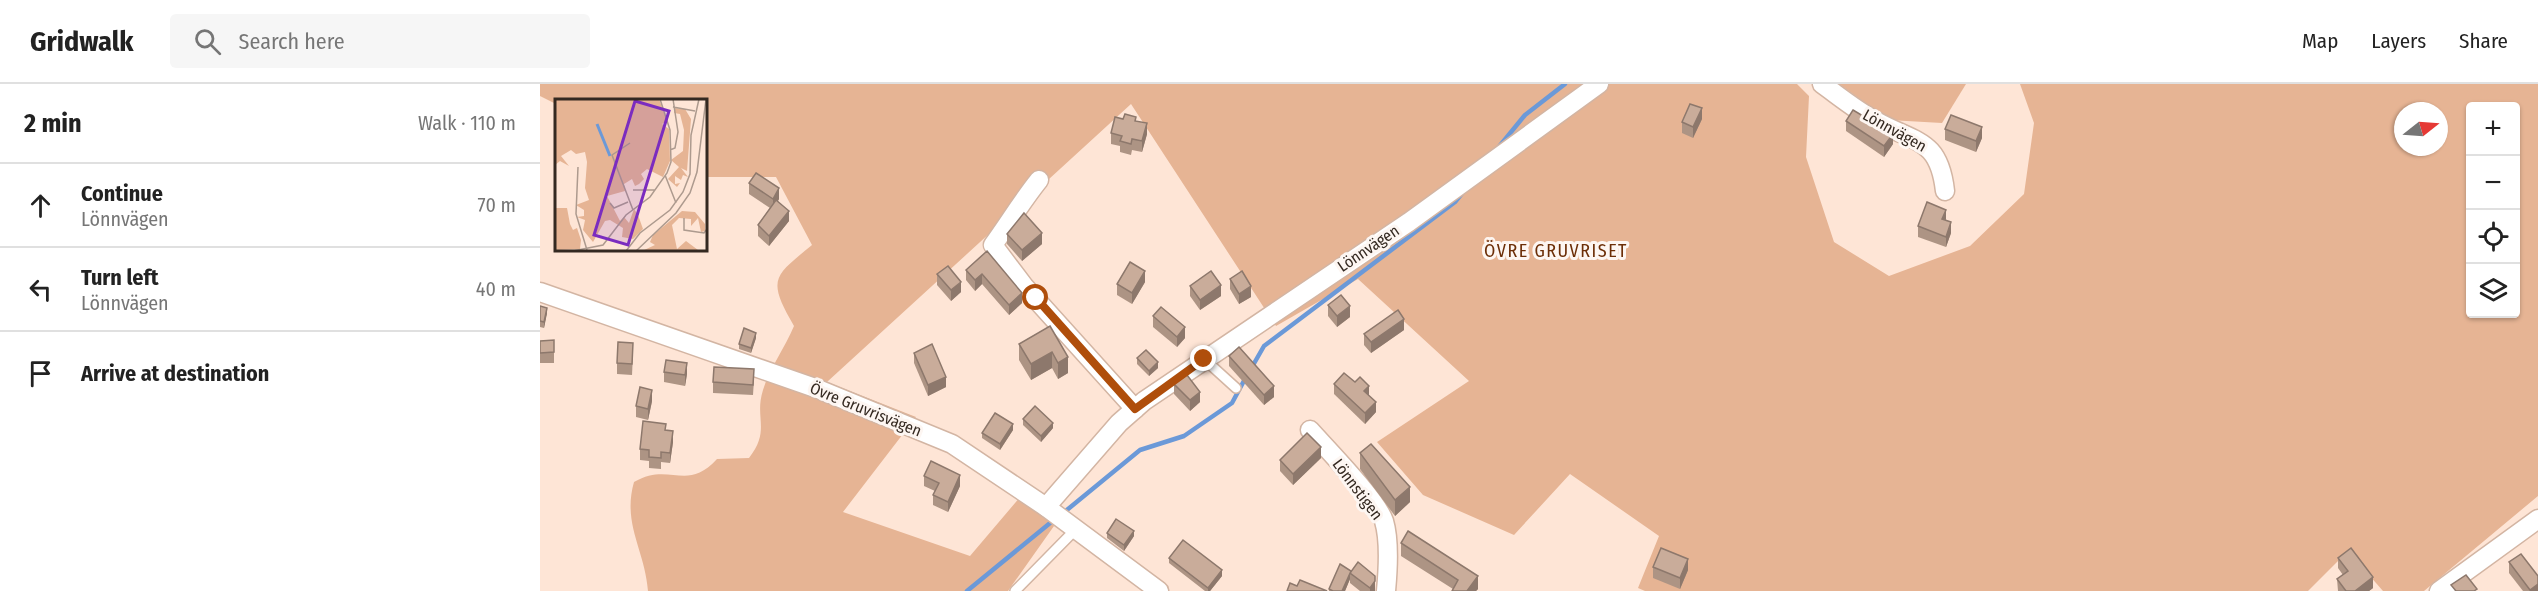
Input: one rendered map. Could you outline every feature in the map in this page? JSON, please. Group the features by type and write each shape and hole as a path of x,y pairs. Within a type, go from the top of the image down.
{"street":[{"name":"Lönnvägen","path":"1060,517 1135,409 1204,359 1409,222 1599,84"},
{"name":"Lönnvägen","path":"1822,84 1878,123 1929,147 1940,164 1945,191"},
{"path":"1039,180 1018,205 1009,224 993,245 1036,298 1135,409"},
{"name":"Övre Gruvrisvägen","path":"540,292 800,383 942,439 980,460 1159,591"},
{"name":"Lönnstigen","path":"1310,430 1356,482 1384,520 1387,553 1386,591"},
{"path":"2439,591 2538,519"}],"lane":[{"path":"1204,359 1236,388"},
{"path":"1015,591 1060,517"}],"shaded area":[{"path":"540,84 1797,84 1809,96 1806,157 1834,242 1889,276 1970,246 2024,194 2034,123 2020,84 2538,84 2538,496 2424,591 2383,591 2348,551 2308,591 1645,591 1638,588 1659,536 1570,474 1514,535 1423,495 1377,442 1469,381 1358,279 1276,326 1131,104 827,382 916,417 843,512 970,556 1021,496 1041,509 1054,526 1008,591 648,591 632,524 631,497 634,482 658,474 687,476 696,474 717,459 749,458 756,448 761,432 760,408 763,390 794,326 780,298 778,280 782,272 812,245 776,177 706,177 706,99 555,99 555,104 540,96"},
{"path":"1839,84 1966,84 1942,123 1889,120"}],"building":[{"path":"1690,104 1702,108 1693,127 1682,122"},
{"path":"1853,110 1893,134 1884,146 1846,121"},
{"path":"1125,114 1136,117 1135,121 1147,123 1142,141 1132,139 1131,144 1120,141 1122,136 1111,133 1115,117 1123,119"},
{"path":"1951,115 1982,127 1976,141 1945,129"},
{"path":"756,173 779,188 773,199 749,183"},
{"path":"776,200 789,211 769,236 758,225"},
{"path":"1927,202 1946,210 1942,219 1951,222 1946,237 1918,226"},
{"path":"1024,213 1042,233 1022,250 1007,234"},
{"path":"987,251 1022,293 1009,305 982,274 975,280 966,270"},
{"path":"1130,262 1145,271 1132,293 1117,284"},
{"path":"948,266 961,282 951,290 937,274"},
{"path":"1211,271 1221,285 1200,300 1190,286"},
{"path":"1242,271 1251,286 1239,294 1230,279"},
{"path":"1341,295 1350,306 1337,316 1328,305"},
{"path":"540,306 547,308 544,322 540,321"},
{"path":"1161,307 1185,327 1177,337 1153,316"},
{"path":"1398,310 1404,319 1371,342 1364,334"},
{"path":"1050,326 1068,357 1058,363 1052,352 1031,364 1019,344"},
{"path":"744,328 756,333 751,348 739,344"},
{"path":"554,340 554,352 540,353 540,341"},
{"path":"618,342 633,343 632,364 617,363"},
{"path":"932,344 946,377 928,385 914,353"},
{"path":"1239,347 1274,386 1264,395 1229,356"},
{"path":"1146,350 1158,362 1149,371 1137,358"},
{"path":"666,360 687,363 685,375 664,372"},
{"path":"714,367 754,369 753,385 713,382"},
{"path":"1344,373 1355,382 1360,377 1369,386 1364,391 1376,402 1365,413 1334,384"},
{"path":"1187,375 1200,392 1190,400 1174,384"},
{"path":"640,387 652,390 648,409 636,406"},
{"path":"1035,406 1053,423 1041,436 1023,419"},
{"path":"995,413 1013,424 1000,444 982,433"},
{"path":"643,421 666,424 665,430 673,431 670,453 661,452 661,458 649,457 649,450 640,449"},
{"path":"1307,433 1321,447 1293,474 1280,460"},
{"path":"1371,444 1410,487 1395,500 1360,453"},
{"path":"931,461 960,475 948,502 933,495 939,483 924,476"},
{"path":"1116,519 1134,531 1124,545 1107,533"},
{"path":"1408,531 1478,576 1467,591 1452,591 1458,580 1401,543"},
{"path":"1183,540 1222,570 1208,588 1169,558"},
{"path":"1661,548 1688,559 1680,578 1653,567"},
{"path":"2351,548 2373,577 2355,591 2346,591 2337,579 2348,571 2338,558"},
{"path":"2521,554 2538,576 2538,584 2530,590 2509,562"},
{"path":"1358,562 1375,576 1375,581 1370,588 1350,573"},
{"path":"1340,564 1351,571 1342,591 1333,591 1329,589"},
{"path":"2466,575 2477,589 2456,591 2451,585"},
{"path":"1300,580 1327,591 1287,591 1290,583 1297,586"}],"waterway":[{"path":"1498,148 1525,115 1565,84"},
{"path":"1252,367 1264,346 1455,202 1463,192"},
{"path":"1062,514 1140,450 1184,436 1232,403 1246,377"},
{"path":"967,591 1055,519"}],"district":[{"name":"ÖVRE GRUVRISET","path":"1556,251"}],"route":[{"path":"1036,298 1135,409 1204,359"}]}
